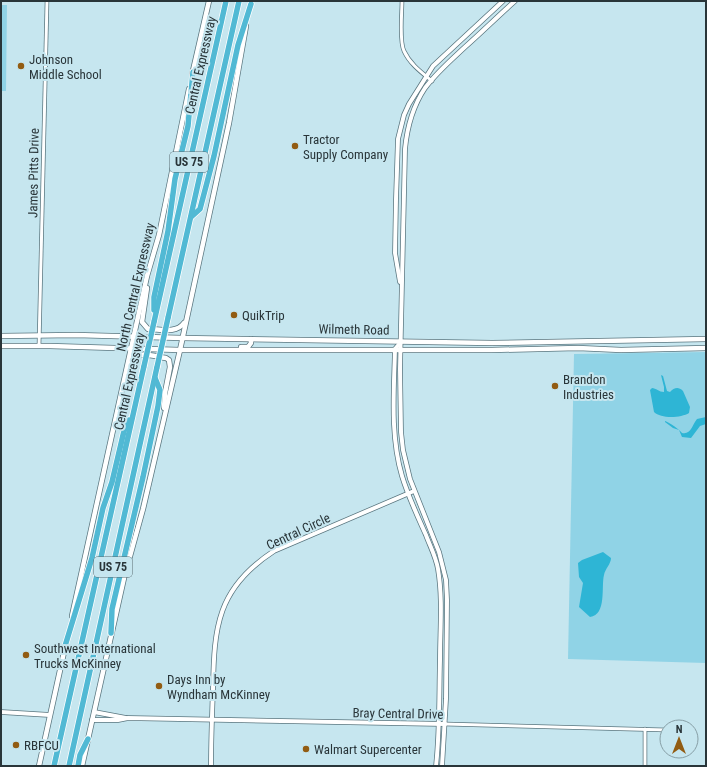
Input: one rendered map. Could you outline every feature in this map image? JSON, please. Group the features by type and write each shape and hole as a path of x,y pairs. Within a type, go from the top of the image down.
{"highway":[{"name":"Central Expressway","path":"54,766 226,1"},
{"name":"Central Expressway","path":"68,766 239,1"},
{"path":"191,217 200,209 214,156 238,45 251,3"},
{"path":"154,322 154,297 168,231 176,179 188,126 193,72"},
{"path":"111,633 112,610 158,406 160,390 155,378"},
{"path":"65,646 92,558 103,508 112,482 124,431 135,405"},
{"path":"78,766 80,755 88,739"}],"main road":[{"name":"North Central Expressway","path":"39,766 147,276 159,235 209,1"},
{"path":"82,766 111,633 129,558 143,509 180,350 229,123 251,3"},
{"path":"147,276 147,296 142,322 145,327 148,329 176,330 181,327 186,320"},
{"name":"Wilmeth Road","path":"1,336 76,335 492,343 706,339"},
{"path":"206,350 218,347 248,347 251,343 251,339"},
{"path":"317,349 318,339"},
{"path":"561,342 561,348"},
{"name":"Wilmeth Road","path":"1,346 180,350 561,348 620,350 706,348"},
{"path":"128,363 135,356 141,354 166,358 169,360 170,367 165,393 163,419"}],"street":[{"name":"James Pitts Drive","path":"39,346 47,1"},
{"path":"402,1 403,50 412,64 432,81"},
{"path":"402,286 398,275 395,253 398,139 409,104 426,76 437,62 504,1"},
{"path":"442,766 445,724 447,590 439,552 414,491 406,463 402,439 401,342 405,140 416,105 425,88 445,66 515,1"},
{"path":"401,342 395,349 394,433 397,456 408,494 433,551 438,572 440,597 440,653 436,766"},
{"name":"Central Circle","path":"211,766 214,646 217,629 225,604 239,582 256,564 279,549 414,491"},
{"path":"438,572 444,571"},
{"path":"440,653 447,653"},
{"path":"1,712 50,715"},
{"name":"Bray Central Drive","path":"94,712 119,715 128,718"},
{"name":"Bray Central Drive","path":"92,720 118,720 128,718 212,719 659,730"},
{"path":"645,729 645,766"}],"shaded area":[{"path":"2,5 7,5 6,91 1,91"},
{"path":"706,352 706,663 568,659 574,354"},
{"path":"661,375 663,376 667,391 670,392 678,388 683,391 690,407 689,413 681,416 666,417 654,412 650,390 653,388 664,392"},
{"path":"706,417 706,424 700,426 691,438 682,437 679,430 682,433 689,431 697,419"},
{"path":"665,421 672,424 679,430 673,428"},
{"path":"603,552 611,558 611,560 604,575 601,606 595,615 590,617 579,607 583,583 579,577 578,563"}],"place":[{"name":"Johnson Middle School","path":"21,66"},
{"name":"Tractor Supply Company","path":"295,146"},
{"name":"QuikTrip","path":"234,315"},
{"name":"Brandon Industries","path":"555,386"},
{"name":"Southwest International Trucks McKinney","path":"26,655"},
{"name":"Days Inn by Wyndham McKinney","path":"159,686"},
{"name":"RBFCU","path":"16,745"},
{"name":"Walmart Supercenter","path":"306,749"}]}
